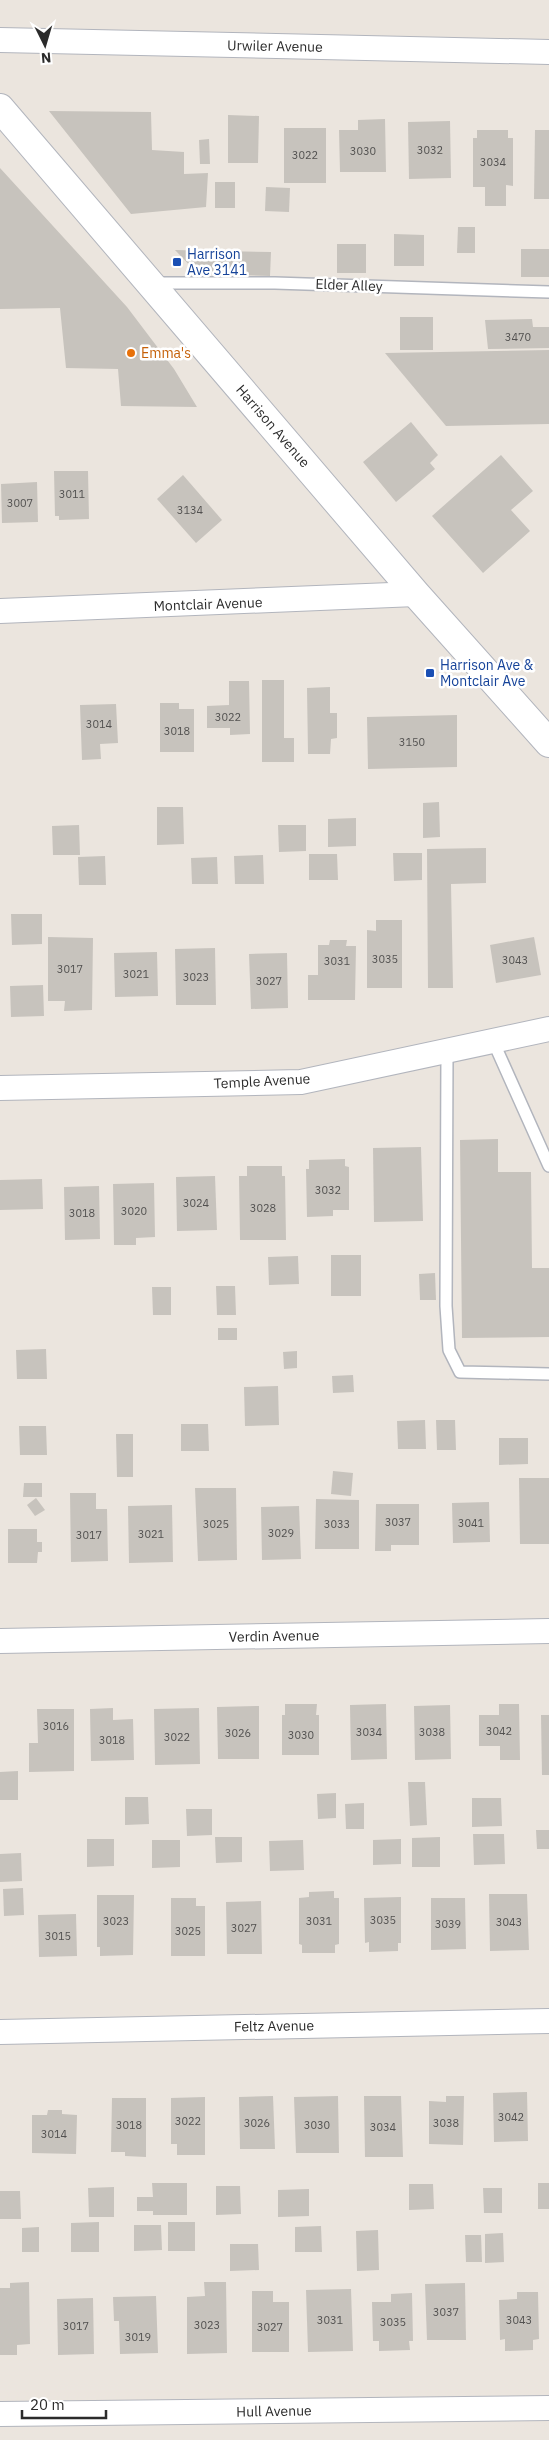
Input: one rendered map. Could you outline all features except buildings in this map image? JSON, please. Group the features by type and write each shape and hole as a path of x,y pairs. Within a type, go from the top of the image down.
{"main road":[{"name":"Harrison Avenue","path":"0,108 416,594 549,743"}],"street":[{"name":"Urwiler Avenue","path":"0,40 549,52"},
{"name":"Montclair Avenue","path":"0,611 310,600 416,594"},
{"name":"Temple Avenue","path":"0,1088 301,1082 493,1041 548,1032"},
{"name":"Verdin Avenue","path":"0,1641 549,1631"},
{"name":"Feltz Avenue","path":"0,2032 549,2021"},
{"name":"Hull Avenue","path":"0,2414 549,2408"}],"lane":[{"name":"Elder Alley","path":"148,283 275,283 549,292"},
{"path":"493,1041 549,1166"},
{"path":"447,1052 446,1306 449,1350 460,1372 549,1374"}],"place":[{"name":"Harrison Ave 3141","path":"177,262"},
{"name":"Emma's","path":"131,353"},
{"name":"Harrison Ave & Montclair Ave","path":"430,673"}]}
